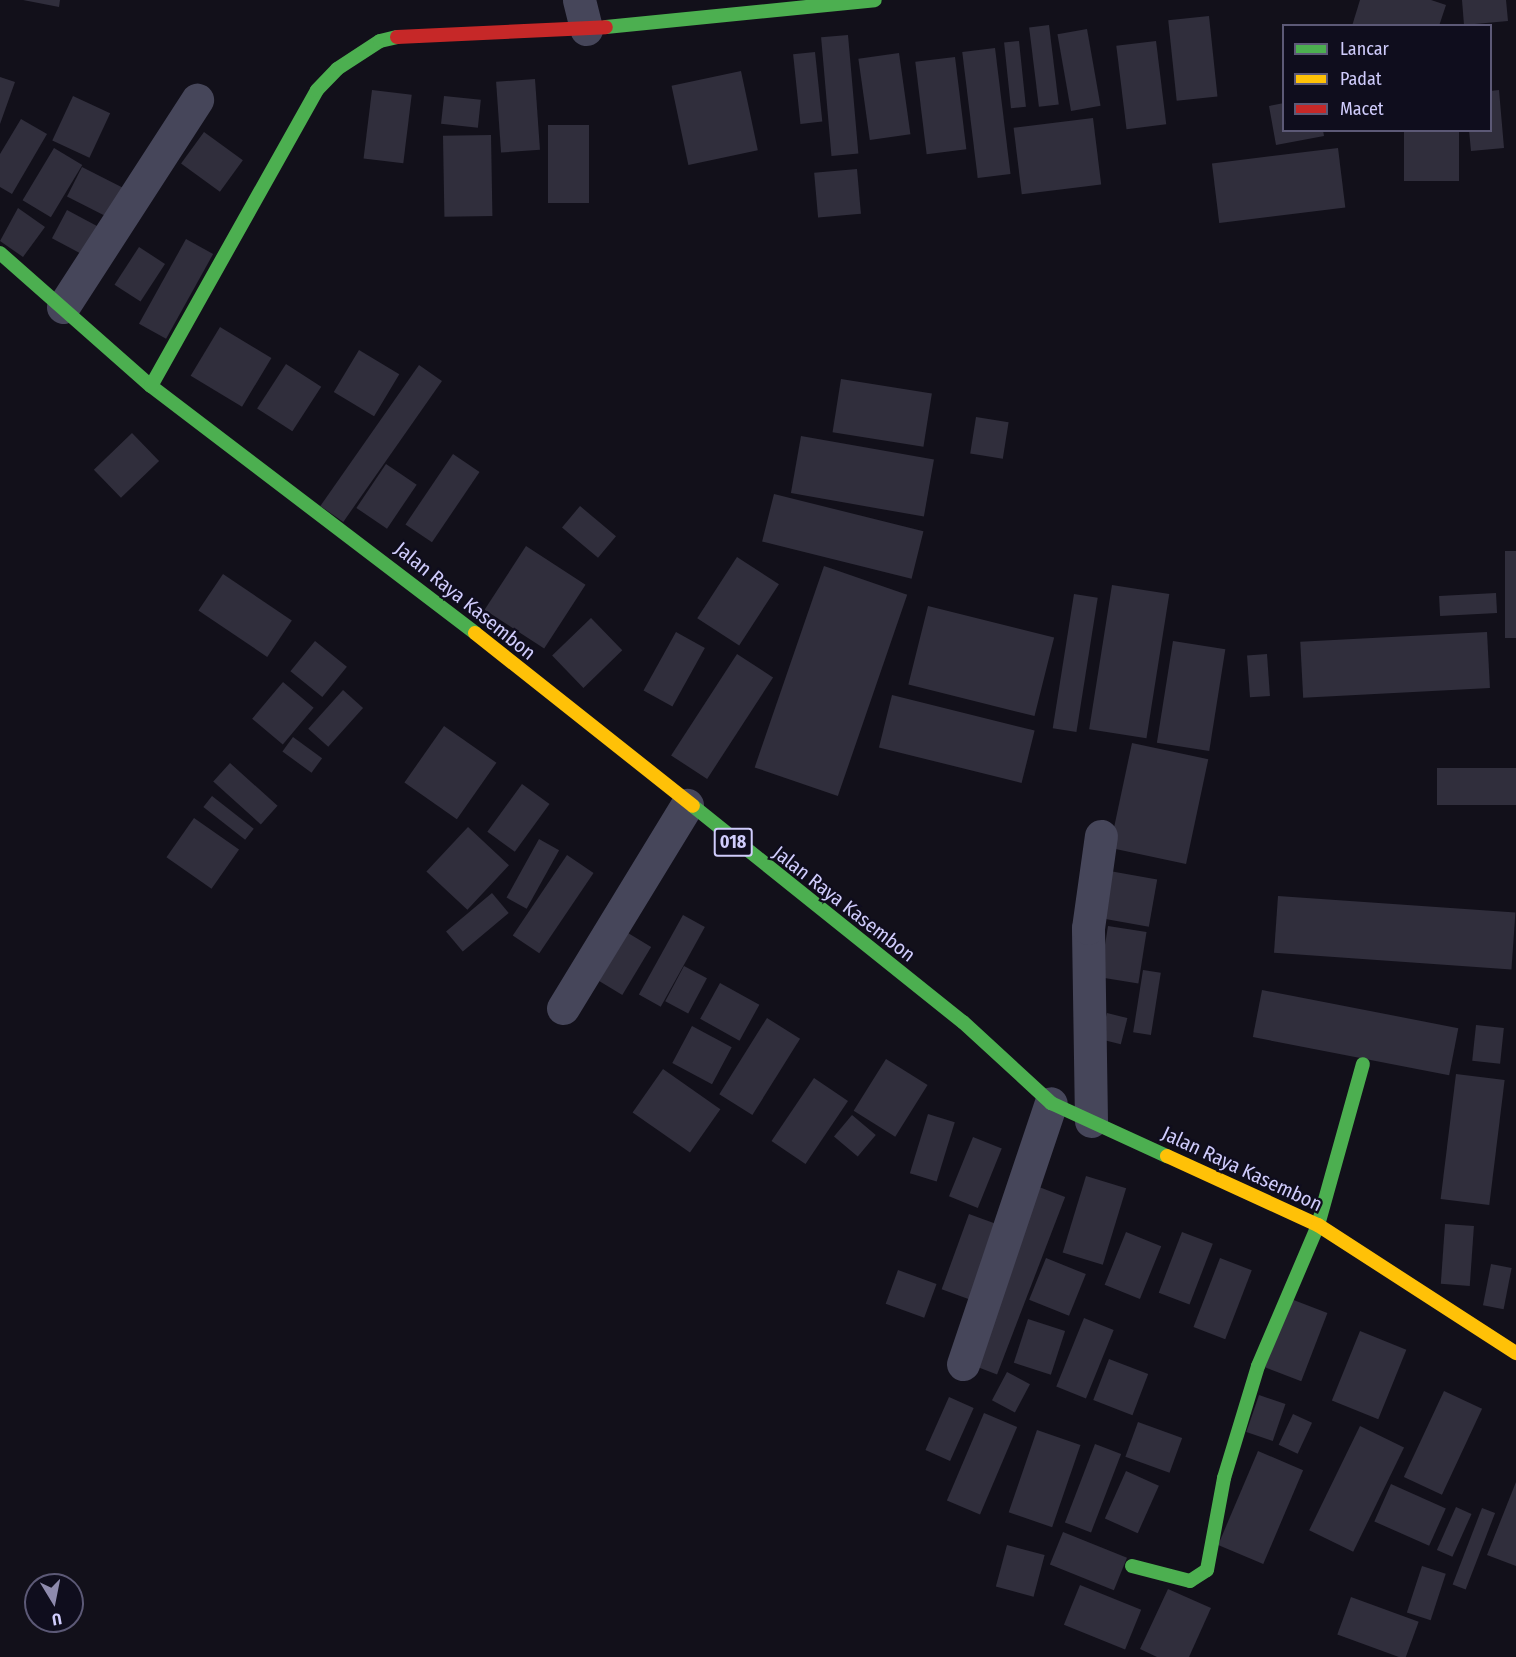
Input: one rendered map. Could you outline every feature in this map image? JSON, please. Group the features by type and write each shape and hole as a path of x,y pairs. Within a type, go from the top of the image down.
{"main road":[{"path":"151,386 240,219 317,90 337,69 380,41 414,33 582,15 875,0"},
{"name":"Jalan Raya Kasembon","path":"0,254 151,386 396,570 687,806 963,1022 1051,1102 1318,1225 1516,1353"},
{"path":"1132,1566 1190,1581 1207,1570 1224,1478 1258,1366 1318,1225 1363,1064"}],"street":[{"path":"63,307 196,100"},
{"path":"563,1008 687,806"},
{"path":"1091,1121 1089,928 1101,836"},
{"path":"963,1364 1051,1102"}],"building":[{"path":"23,0 60,0 59,7"},
{"path":"1360,0 1431,0 1446,5 1440,24 1353,24"},
{"path":"1462,0 1506,0 1508,21 1464,24"},
{"path":"1209,16 1217,97 1177,101 1168,20"},
{"path":"1049,25 1059,104 1039,107 1029,27"},
{"path":"1087,29 1101,106 1071,111 1057,34"},
{"path":"848,35 858,154 831,156 821,37"},
{"path":"1019,41 1026,107 1011,108 1004,43"},
{"path":"1156,41 1166,124 1127,129 1116,46"},
{"path":"995,48 1010,174 978,178 962,52"},
{"path":"815,52 822,122 800,124 793,54"},
{"path":"899,53 910,134 870,140 858,59"},
{"path":"955,57 966,149 927,154 915,62"},
{"path":"741,71 758,150 688,165 672,86"},
{"path":"0,77 15,82 0,124"},
{"path":"535,79 540,150 501,153 496,82"},
{"path":"372,90 412,95 403,163 364,158"},
{"path":"1499,90 1504,148 1471,151 1469,132 1492,132 1492,91"},
{"path":"73,96 110,113 89,158 52,140"},
{"path":"444,96 481,100 478,128 441,124"},
{"path":"1282,103 1282,132 1323,132 1324,136 1276,145 1269,106"},
{"path":"1093,118 1101,185 1022,194 1014,128"},
{"path":"21,119 47,134 12,194 0,187 0,154"},
{"path":"548,125 589,125 589,203 548,203"},
{"path":"204,132 243,160 220,192 181,164"},
{"path":"1404,132 1459,132 1459,181 1404,181"},
{"path":"491,135 492,216 444,217 443,136"},
{"path":"54,148 82,165 51,217 23,200"},
{"path":"1338,148 1345,208 1219,223 1212,163"},
{"path":"82,167 129,191 114,220 67,196"},
{"path":"857,169 861,214 818,218 814,173"},
{"path":"18,208 45,227 23,257 0,241"},
{"path":"67,210 107,231 92,259 52,238"},
{"path":"186,239 213,254 166,339 139,324"},
{"path":"139,247 165,264 140,302 114,285"},
{"path":"220,327 271,358 242,407 191,376"},
{"path":"359,350 399,374 374,416 334,392"},
{"path":"286,364 321,387 292,431 257,408"},
{"path":"419,365 442,381 343,522 320,506"},
{"path":"841,379 932,393 923,447 833,432"},
{"path":"976,417 1009,422 1003,459 970,454"},
{"path":"132,433 159,461 121,498 94,470"},
{"path":"801,436 934,459 924,517 791,493"},
{"path":"453,454 480,472 432,542 405,524"},
{"path":"386,464 417,485 387,529 356,508"},
{"path":"774,494 923,531 912,579 762,542"},
{"path":"580,506 616,536 598,558 562,527"},
{"path":"526,546 586,585 544,648 485,610"},
{"path":"1505,551 1516,551 1516,638 1505,638"},
{"path":"737,557 779,584 739,645 697,618"},
{"path":"824,566 907,595 838,796 755,767"},
{"path":"223,574 292,620 267,657 198,610"},
{"path":"1112,585 1169,594 1146,738 1089,729"},
{"path":"1496,593 1497,613 1440,616 1439,596"},
{"path":"1074,594 1098,598 1076,732 1053,728"},
{"path":"928,606 1054,637 1035,716 908,685"},
{"path":"591,618 622,650 583,688 552,656"},
{"path":"676,632 705,648 672,707 644,691"},
{"path":"1487,632 1490,688 1303,698 1300,642"},
{"path":"315,641 347,667 322,697 290,671"},
{"path":"1173,641 1225,649 1209,751 1157,743"},
{"path":"737,654 773,677 707,779 671,755"},
{"path":"1267,654 1270,696 1250,697 1247,655"},
{"path":"283,682 314,708 283,744 252,719"},
{"path":"343,690 363,708 328,747 308,729"},
{"path":"892,695 1035,731 1022,783 879,747"},
{"path":"444,726 496,763 457,819 404,783"},
{"path":"293,737 322,758 312,773 282,752"},
{"path":"1132,743 1208,759 1186,864 1110,848"},
{"path":"230,763 278,806 261,824 213,782"},
{"path":"1437,768 1516,768 1516,805 1437,805"},
{"path":"522,784 550,804 515,852 487,832"},
{"path":"212,796 254,829 245,840 203,807"},
{"path":"194,818 239,850 212,889 166,857"},
{"path":"468,827 509,865 467,910 426,872"},
{"path":"539,839 559,850 527,909 507,898"},
{"path":"567,855 594,873 539,953 513,935"},
{"path":"1104,870 1157,879 1149,927 1096,917"},
{"path":"492,893 509,913 463,951 446,932"},
{"path":"1278,896 1515,913 1511,969 1274,953"},
{"path":"683,915 705,927 661,1007 639,995"},
{"path":"1108,926 1147,932 1138,983 1100,977"},
{"path":"628,933 651,947 622,995 599,981"},
{"path":"684,966 707,978 688,1014 665,1001"},
{"path":"1143,970 1161,973 1151,1035 1133,1032"},
{"path":"720,983 759,1005 739,1041 700,1019"},
{"path":"1262,990 1458,1028 1449,1075 1253,1037"},
{"path":"1107,1013 1127,1018 1121,1044 1100,1039"},
{"path":"767,1018 800,1039 752,1115 719,1094"},
{"path":"1476,1025 1504,1028 1500,1064 1472,1061"},
{"path":"692,1026 732,1047 712,1084 672,1063"},
{"path":"886,1059 928,1085 895,1137 854,1111"},
{"path":"663,1069 720,1109 690,1153 633,1112"},
{"path":"1456,1074 1505,1080 1489,1205 1441,1199"},
{"path":"814,1078 848,1101 805,1164 772,1141"},
{"path":"928,1114 955,1122 937,1181 910,1173"},
{"path":"852,1115 876,1135 858,1156 834,1136"},
{"path":"973,1137 1002,1149 978,1208 949,1196"},
{"path":"1086,1176 1126,1188 1103,1265 1063,1253"},
{"path":"1039,1187 1065,1197 997,1374 971,1364"},
{"path":"969,1214 1002,1226 975,1301 942,1289"},
{"path":"1445,1224 1474,1226 1470,1286 1441,1284"},
{"path":"1126,1232 1161,1246 1140,1299 1105,1285"},
{"path":"1182,1232 1213,1244 1190,1305 1159,1293"},
{"path":"1046,1258 1086,1274 1069,1316 1029,1300"},
{"path":"1220,1258 1252,1270 1225,1339 1193,1327"},
{"path":"1491,1264 1512,1268 1504,1309 1483,1305"},
{"path":"898,1270 937,1284 924,1318 886,1304"},
{"path":"1291,1299 1327,1313 1301,1381 1265,1367"},
{"path":"1084,1318 1114,1330 1086,1399 1056,1387"},
{"path":"1028,1319 1065,1331 1051,1375 1014,1363"},
{"path":"1360,1331 1406,1350 1378,1419 1332,1401"},
{"path":"1109,1359 1148,1374 1132,1415 1093,1400"},
{"path":"1007,1372 1030,1384 1015,1412 992,1400"},
{"path":"1444,1391 1482,1409 1442,1495 1404,1477"},
{"path":"1259,1395 1285,1404 1273,1441 1246,1432"},
{"path":"949,1397 974,1408 950,1461 925,1450"},
{"path":"984,1413 1017,1427 980,1515 947,1500"},
{"path":"1293,1414 1312,1423 1298,1454 1279,1445"},
{"path":"1138,1422 1182,1438 1170,1473 1125,1457"},
{"path":"1360,1426 1404,1447 1353,1552 1309,1530"},
{"path":"1037,1430 1080,1445 1052,1527 1009,1512"},
{"path":"1095,1444 1121,1454 1091,1532 1065,1522"},
{"path":"1258,1451 1303,1470 1263,1564 1218,1545"},
{"path":"1126,1471 1159,1486 1138,1533 1105,1519"},
{"path":"1516,1482 1516,1566 1487,1555"},
{"path":"1391,1484 1446,1508 1429,1546 1374,1521"},
{"path":"1456,1507 1472,1514 1452,1557 1437,1550"},
{"path":"1482,1508 1495,1513 1466,1590 1453,1585"},
{"path":"1063,1532 1127,1558 1114,1590 1050,1564"},
{"path":"1007,1545 1045,1555 1034,1597 996,1587"},
{"path":"1422,1566 1446,1574 1431,1620 1407,1613"},
{"path":"1080,1585 1141,1610 1125,1650 1064,1625"},
{"path":"1168,1589 1211,1608 1189,1657 1157,1657 1140,1649"},
{"path":"1351,1597 1419,1622 1406,1657 1399,1657 1337,1635"}],"traffic: fast":[{"path":"606,27 875,0"},
{"path":"151,386 317,90 337,69 380,41 397,37"},
{"path":"0,253 151,386 475,633"},
{"path":"693,806 963,1022 1051,1103 1167,1156"},
{"path":"1132,1566 1190,1581 1207,1570 1224,1478 1258,1366 1318,1225 1363,1064"}],"traffic: slow":[{"path":"475,633 693,806"},
{"path":"1167,1156 1318,1225 1516,1353"}],"traffic: jam":[{"path":"397,37 606,27"}]}
